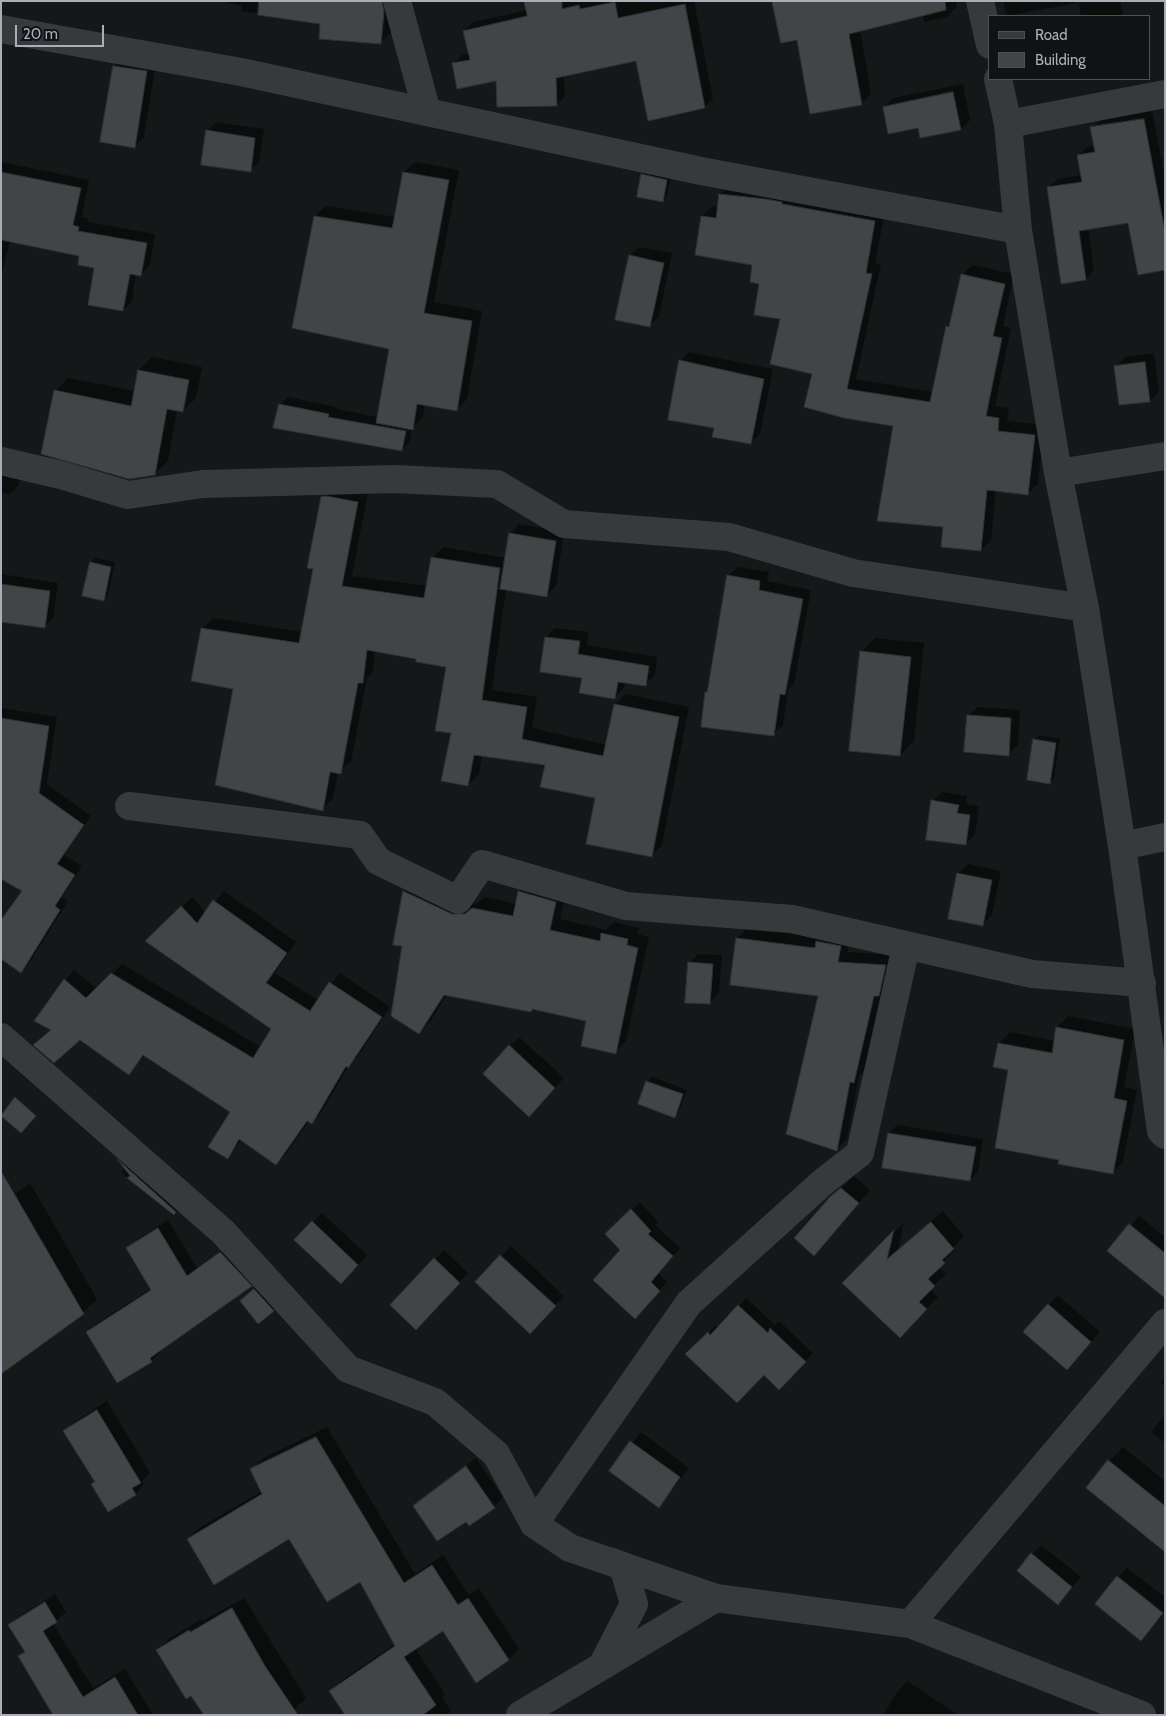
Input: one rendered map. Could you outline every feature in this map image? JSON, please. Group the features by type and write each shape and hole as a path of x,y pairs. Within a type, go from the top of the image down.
{"street":[{"path":"397,1 427,112"},
{"path":"980,1 988,35"},
{"path":"1,29 241,72 701,172 1018,230"},
{"path":"998,80 1008,124 1018,230 1058,473 1085,608 1142,983 1161,1131 1165,1135"},
{"path":"1008,124 1165,94"},
{"path":"1058,473 1165,456"},
{"path":"1,461 61,475 128,495 203,484 395,480 497,484 564,524 729,537 852,573 1085,608"},
{"path":"129,806 360,836 378,861 458,900 482,864 626,906 792,919 1032,974 1142,983"},
{"path":"1122,846 1165,837"},
{"path":"534,1524 688,1303 823,1182 860,1153 906,946"},
{"path":"1,1036 222,1232 348,1369 435,1402 496,1454 534,1524 570,1548 623,1566 634,1604 603,1664"},
{"path":"910,1624 1165,1324"},
{"path":"570,1548 669,1580 716,1598 910,1624 1142,1715"},
{"path":"520,1715 716,1598"}],"building":[{"path":"259,1 382,1 384,12 381,44 319,39 320,24 258,15"},
{"path":"524,1 562,1 562,9 579,5 580,9 615,2 618,18 685,4 705,108 648,121 636,61 556,78 557,106 497,107 496,81 457,89 452,63 470,60 463,31 527,16"},
{"path":"772,1 945,1 946,10 849,34 862,105 810,114 797,40 781,43"},
{"path":"113,66 147,71 135,148 100,142"},
{"path":"953,92 961,130 920,138 918,128 888,134 883,107"},
{"path":"1144,119 1165,232 1165,270 1138,275 1128,223 1079,231 1086,280 1061,284 1047,187 1082,182 1077,155 1095,152 1090,127"},
{"path":"206,130 255,138 251,172 201,165"},
{"path":"1,172 81,188 73,225 79,227 78,231 147,243 141,276 130,274 123,311 88,305 94,268 78,265 79,256 1,240"},
{"path":"403,172 449,180 424,313 472,321 457,411 417,404 413,430 376,423 389,349 292,328 314,216 392,228"},
{"path":"641,174 667,180 663,202 637,197"},
{"path":"719,194 765,199 782,202 782,204 875,221 866,273 872,274 847,389 930,402 946,326 949,327 961,274 1005,284 993,336 1002,338 986,416 999,418 998,431 1035,435 1028,495 987,490 981,551 941,547 943,527 877,521 893,426 844,418 804,407 812,374 770,364 780,319 754,315 759,284 750,282 752,265 695,255 701,216 716,218"},
{"path":"629,255 664,263 650,327 615,320"},
{"path":"679,360 764,379 751,444 712,437 714,428 668,420"},
{"path":"1145,362 1150,402 1119,405 1114,366"},
{"path":"138,370 189,380 183,412 167,409 155,475 129,479 41,454 54,390 131,406"},
{"path":"279,404 329,414 328,417 406,431 402,451 273,428"},
{"path":"326,496 358,502 342,586 424,598 431,557 500,568 482,700 527,707 522,739 603,756 614,704 679,717 652,857 586,844 595,798 540,787 545,765 474,755 468,786 441,781 451,733 435,731 446,667 416,662 416,659 367,650 363,683 358,683 341,774 330,772 323,811 215,785 233,689 191,681 201,628 299,643 313,569 307,568 321,497"},
{"path":"509,533 556,541 547,597 500,589"},
{"path":"90,562 111,567 104,601 82,596"},
{"path":"727,575 760,581 759,590 803,599 785,695 780,694 774,736 701,727 705,692 707,692"},
{"path":"1,584 50,591 45,628 1,622"},
{"path":"545,637 580,641 578,654 649,666 646,686 618,682 615,699 579,693 582,678 540,672"},
{"path":"860,651 911,657 900,756 849,751"},
{"path":"967,715 1011,718 1009,756 964,752"},
{"path":"1,718 49,726 39,793 84,825 57,864 75,875 55,906 60,910 21,973 1,959 1,920 22,891 1,879"},
{"path":"1033,739 1056,743 1050,784 1027,780"},
{"path":"931,800 959,805 957,813 970,815 966,845 926,840"},
{"path":"957,873 992,880 983,926 948,919"},
{"path":"403,891 452,914 465,914 472,908 513,916 518,891 556,902 550,930 600,941 601,933 628,939 627,945 638,948 616,1054 581,1046 586,1021 532,1009 531,1012 444,995 419,1034 391,1016 402,946 393,945"},
{"path":"213,900 287,953 266,983 310,1011 329,982 382,1017 348,1068 346,1066 312,1124 307,1121 276,1165 239,1139 228,1159 208,1147 230,1112 143,1055 129,1075 80,1040 54,1063 33,1045 51,1030 34,1021 64,979 86,998 111,973 253,1058 271,1029 145,941 181,906 197,923"},
{"path":"736,938 815,948 816,941 841,946 838,962 886,965 879,996 874,996 854,1083 850,1082 837,1151 786,1134 818,996 730,985"},
{"path":"688,962 713,964 710,1004 685,1003"},
{"path":"1056,1027 1124,1040 1114,1098 1127,1101 1113,1174 1058,1164 1059,1160 995,1148 1008,1070 993,1067 998,1043 1052,1053"},
{"path":"509,1045 555,1088 529,1117 483,1074"},
{"path":"646,1081 683,1094 675,1118 638,1104"},
{"path":"15,1097 36,1116 21,1133 1,1116"},
{"path":"888,1133 976,1147 970,1181 882,1168"},
{"path":"117,1159 176,1212 174,1215 127,1178 130,1176"},
{"path":"1,1171 84,1314 1,1374"},
{"path":"841,1188 859,1203 814,1256 794,1238 830,1197"},
{"path":"631,1209 651,1231 648,1234 673,1256 651,1282 660,1291 635,1319 593,1280 620,1250 605,1234"},
{"path":"312,1221 358,1265 341,1284 294,1240"},
{"path":"931,1222 954,1249 942,1260 945,1263 928,1279 935,1286 919,1302 927,1309 900,1338 842,1283 894,1230 887,1259"},
{"path":"1129,1224 1165,1253 1165,1298 1107,1251"},
{"path":"158,1228 187,1276 220,1252 252,1286 150,1358 152,1362 117,1383 86,1332 151,1290 126,1248"},
{"path":"500,1255 556,1306 530,1334 475,1282"},
{"path":"434,1258 460,1283 416,1330 390,1305"},
{"path":"254,1289 274,1311 258,1324 240,1301"},
{"path":"1048,1304 1091,1342 1067,1370 1023,1332"},
{"path":"738,1305 768,1333 770,1328 806,1362 779,1390 764,1375 737,1403 685,1354 708,1332 710,1335"},
{"path":"97,1410 141,1483 132,1488 136,1495 108,1512 91,1484 95,1482 63,1431"},
{"path":"316,1437 404,1583 432,1565 458,1605 468,1598 509,1660 476,1683 443,1631 404,1657 436,1705 423,1715 345,1715 329,1691 395,1646 360,1582 327,1602 289,1539 214,1585 187,1539 262,1494 250,1469"},
{"path":"630,1441 680,1477 659,1508 609,1471"},
{"path":"1108,1460 1165,1506 1165,1552 1086,1488"},
{"path":"466,1466 495,1508 469,1526 466,1522 437,1541 413,1506"},
{"path":"1031,1553 1072,1587 1058,1605 1017,1571"},
{"path":"1117,1576 1163,1613 1141,1641 1095,1604"},
{"path":"45,1602 57,1622 43,1631 83,1697 115,1677 138,1715 53,1715 18,1656 25,1652 8,1625"},
{"path":"232,1608 265,1666 298,1715 204,1715 191,1696 186,1699 156,1650 189,1630 190,1632"}]}
